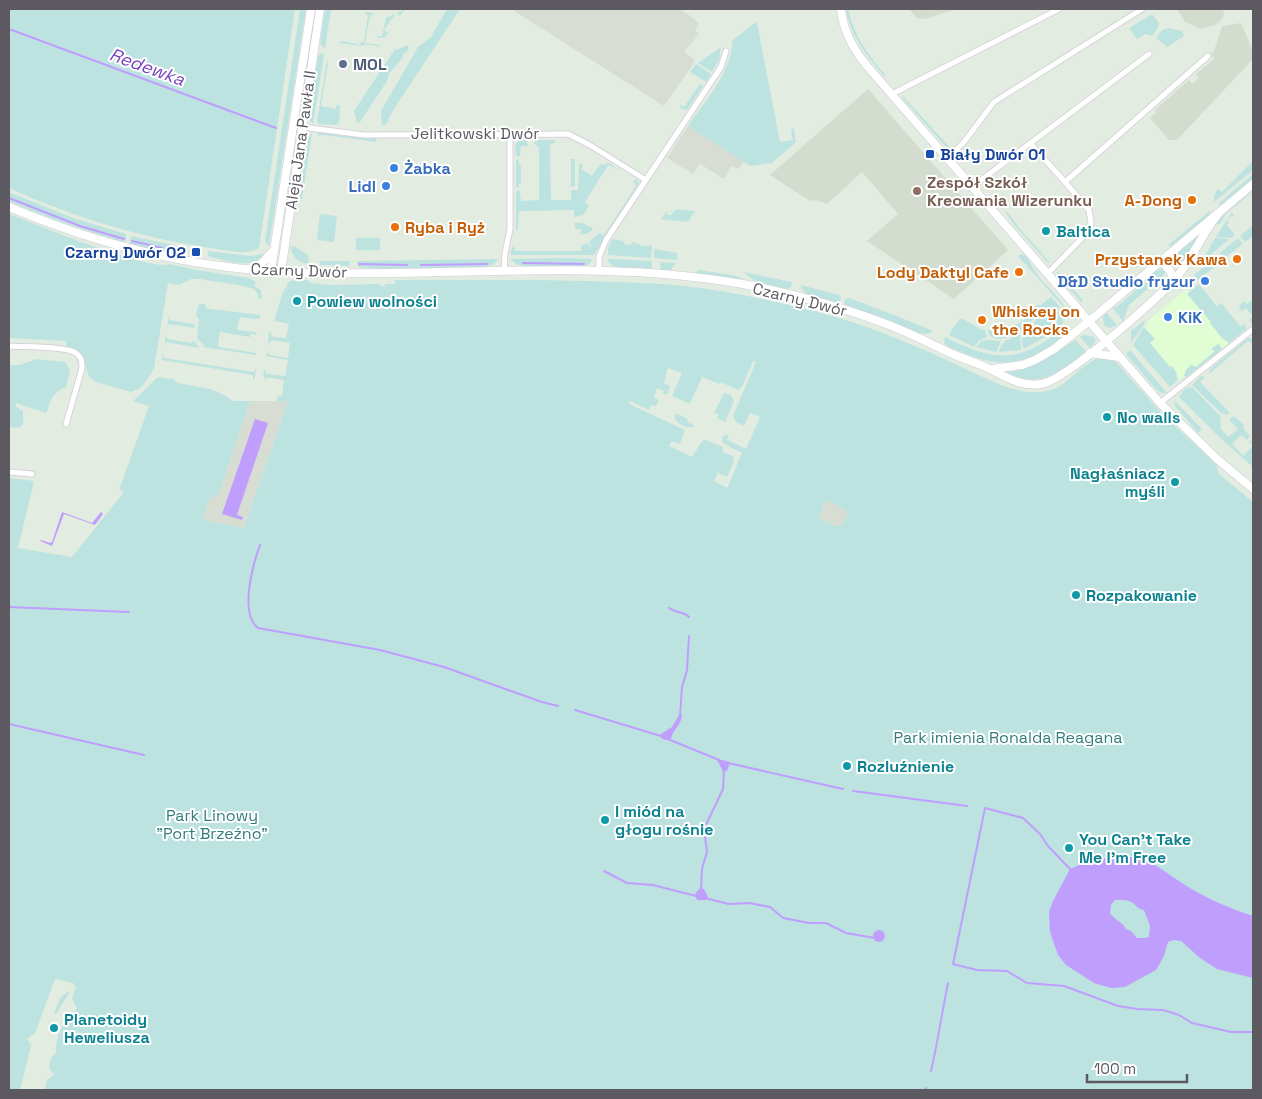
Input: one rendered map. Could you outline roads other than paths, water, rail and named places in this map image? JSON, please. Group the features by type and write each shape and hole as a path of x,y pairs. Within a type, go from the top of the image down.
{"main road":[{"name":"Aleja Jana Pawła II","path":"271,271 311,9"},
{"name":"Aleja Jana Pawła II","path":"281,272 320,9"},
{"path":"841,9 845,30 852,46 873,72 1160,403 1217,459 1253,489"},
{"path":"992,370 1017,366 1035,360 1054,349 1253,184"},
{"name":"Czarny Dwór","path":"9,206 77,233 126,248 190,261 252,269 281,272 358,273 599,272 700,278 756,287 799,296 847,310 891,326 1018,382 1040,384 1057,379 1158,296 1184,267 1218,213"},
{"path":"252,269 268,258 274,249"},
{"path":"1161,260 1170,271 1174,280"},
{"path":"1090,353 1119,357"}],"street":[{"path":"892,94 1059,9"},
{"path":"948,158 964,142 994,102 1142,9"},
{"path":"599,272 599,257 606,240 721,67 726,51"},
{"path":"972,186 1149,54"},
{"path":"1065,182 1208,56"},
{"name":"Jelitkowski Dwór","path":"294,121 302,127 364,135 559,133 575,136 646,180"},
{"path":"504,271 504,253 510,229 510,133"},
{"path":"1030,143 1089,210 1091,223 1088,232 1047,274"},
{"path":"1160,403 1253,330"},
{"path":"9,346 69,350 80,358 83,366 66,424"},
{"path":"9,472 32,474"}],"waterway":[{"name":"Redewka","path":"9,29 276,128"},
{"path":"9,198 80,226 124,239"},
{"path":"132,241 162,248"},
{"path":"523,263 584,264"},
{"path":"359,264 407,265"},
{"path":"421,265 487,264"},
{"path":"260,545 251,576 248,601 252,621 258,628 380,650 444,667 558,706"},
{"path":"9,607 129,612"},
{"path":"669,608 689,617"},
{"path":"680,716 682,687 687,670 689,636"},
{"path":"575,710 661,736"},
{"path":"9,724 144,755"},
{"path":"668,739 719,760"},
{"path":"728,763 843,789"},
{"path":"701,890 702,869 707,852 704,829 723,789 724,770"},
{"path":"853,791 967,806"},
{"path":"985,808 953,964 977,970 1007,971 1027,983 1064,986 1118,1006 1163,1010 1179,1015 1192,1023 1231,1032 1253,1032"},
{"path":"985,808 1023,818 1040,834 1048,846 1070,869"},
{"path":"604,871 627,883 653,885 696,896"},
{"path":"705,898 729,904 749,903 770,907 783,918 809,923 826,923 846,933 875,938"},
{"path":"931,1071 948,983"}],"place":[{"name":"MOL","path":"343,64"},
{"name":"Biały Dwór 01","path":"930,154"},
{"name":"Żabka","path":"394,168"},
{"name":"Lidl","path":"386,186"},
{"name":"Zespół Szkół Kreowania Wizerunku","path":"917,191"},
{"name":"A-Dong","path":"1192,200"},
{"name":"Ryba i Ryż","path":"395,227"},
{"name":"Baltica","path":"1046,231"},
{"name":"Czarny Dwór 02","path":"196,252"},
{"name":"Przystanek Kawa","path":"1237,259"},
{"name":"Lody Daktyl Cafe","path":"1019,272"},
{"name":"D&D Studio fryzur","path":"1205,281"},
{"name":"Powiew wolności","path":"297,301"},
{"name":"KiK","path":"1168,317"},
{"name":"Whiskey on the Rocks","path":"982,320"},
{"name":"No walls","path":"1107,417"},
{"name":"Nagłaśniacz myśli","path":"1175,482"},
{"name":"Rozpakowanie","path":"1076,595"},
{"name":"Rozluźnienie","path":"847,766"},
{"name":"I miód na głogu rośnie","path":"605,820"},
{"name":"You Can’t Take Me I’m Free","path":"1069,848"},
{"name":"Planetoidy Heweliusza","path":"54,1028"}],"park label":[{"name":"Park imienia Ronalda Reagana","path":"1008,737"},
{"name":"Park Linowy \"Port Brzeźno\"","path":"212,824"}]}
